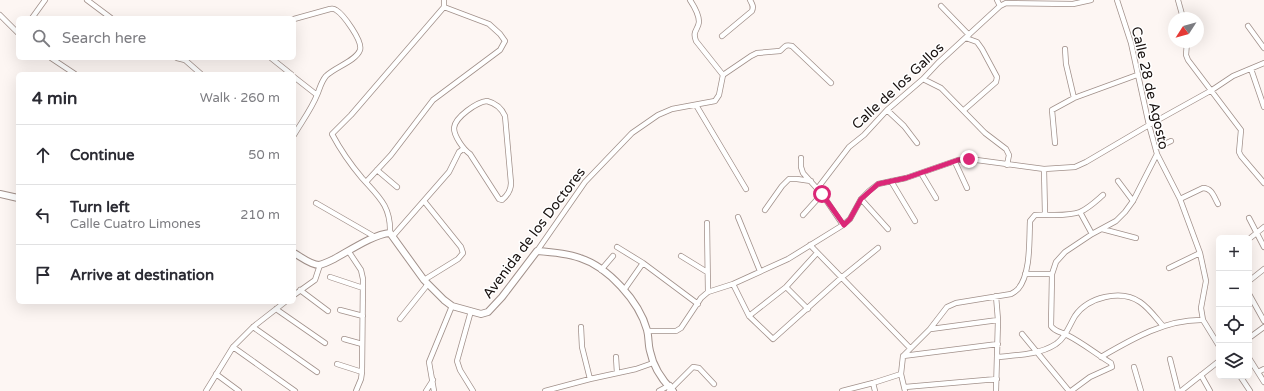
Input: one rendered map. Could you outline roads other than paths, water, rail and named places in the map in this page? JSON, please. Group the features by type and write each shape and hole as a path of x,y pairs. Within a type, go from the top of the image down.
{"main road":[{"path":"0,194 16,198"},
{"path":"296,254 314,264 320,265 349,252 375,237 382,234 391,234"},
{"name":"Avenida de los Doctores","path":"391,234 426,282 444,300 452,306 481,314 488,312 502,297 537,250"},
{"path":"537,250 569,254 581,258 601,270 624,290 639,311 647,331 653,362 670,389"}],"street":[{"path":"33,16 45,0"},
{"path":"87,0 108,16"},
{"path":"391,234 387,210 380,197 353,166 332,134 351,115 444,7 444,0"},
{"path":"690,0 699,21 694,36 696,41 723,75 757,53 780,50 788,44 792,46 831,83"},
{"path":"722,36 752,11 753,4 750,0"},
{"path":"996,0 1000,6 1006,3 1073,4 1091,0"},
{"name":"Calle 28 de Agosto","path":"1070,391 1090,377 1112,367 1111,363 1066,334 1053,330 1051,326 1052,274 1056,262 1065,252 1092,234 1116,221 1125,212 1133,201 1157,154 1148,125 1130,43 1117,0"},
{"path":"1178,0 1181,12"},
{"path":"941,6 982,49 997,77 996,82 964,110"},
{"name":"Calle de los Gallos","path":"818,188 849,147 864,135 886,110 923,79 938,63 1000,6"},
{"path":"366,182 391,155 433,100 500,50 505,41 490,24 444,7"},
{"path":"296,18 334,8 339,12 357,36 361,45 357,54 330,72 324,78 317,95 296,132"},
{"path":"0,15 16,31"},
{"path":"1248,26 1264,48"},
{"path":"1187,48 1186,55 1188,60 1241,130 1239,152 1241,156 1264,183"},
{"path":"1065,49 1066,64 1074,98"},
{"path":"54,60 72,72"},
{"path":"185,60 199,72"},
{"path":"274,60 288,72"},
{"path":"647,331 676,331 681,328 701,298 708,292 733,284 788,259 844,225 850,219 861,199 878,184 906,178 958,160 969,159 1044,169 1075,167 1212,90 1233,76 1264,63"},
{"path":"1250,69 1264,107"},
{"path":"1055,142 1052,110 1074,98 1137,74"},
{"name":"Avenida de los Doctores","path":"537,250 585,182 632,133 658,115 672,109 715,101 719,95 723,75"},
{"path":"296,79 317,95"},
{"path":"923,79 941,88 985,132 1006,150 1009,155 1007,165"},
{"path":"486,101 499,107 505,116 511,182 511,189 508,195 502,200 499,199 470,154 463,149 455,131 454,126 456,122 469,109 481,102 486,101"},
{"path":"696,105 746,189"},
{"path":"886,110 904,126 917,143"},
{"path":"1156,148 1171,140"},
{"path":"391,234 424,201 449,172 459,152 463,149"},
{"path":"1157,154 1180,198 1200,253 1206,281 1201,308 1203,320 1217,343"},
{"path":"801,158 801,167 804,173 818,188 844,225"},
{"path":"954,162 967,188"},
{"path":"1044,169 1045,214"},
{"path":"377,170 397,187"},
{"path":"921,173 936,198"},
{"path":"765,210 782,186 789,180 797,179 811,181"},
{"path":"891,181 915,222"},
{"path":"1118,182 1133,201"},
{"path":"1180,198 1203,188 1207,188 1211,190 1218,204"},
{"path":"803,215 822,194"},
{"path":"997,379 905,389 901,374 903,356 930,329 947,307 952,304 1011,294 1018,290 1022,284 1025,274 1028,258 1030,221 1034,215 1068,214 1080,212 1093,204 1103,195"},
{"path":"861,199 888,229"},
{"path":"400,319 426,282 458,259 463,253 461,247 424,201"},
{"path":"316,203 375,237"},
{"path":"1080,212 1092,234"},
{"path":"738,217 760,271"},
{"path":"1249,218 1264,247"},
{"path":"707,223 708,292"},
{"path":"1252,237 1264,227"},
{"path":"1102,229 1136,238"},
{"path":"810,245 910,348"},
{"path":"617,247 698,304"},
{"path":"733,284 749,316 773,339 841,278 878,248"},
{"path":"349,252 361,270 363,279 362,372 356,391"},
{"path":"749,316 786,286 817,253"},
{"path":"1169,268 1200,253"},
{"path":"601,270 613,256"},
{"path":"681,256 707,272"},
{"path":"624,290 643,264"},
{"path":"296,293 315,280 320,265"},
{"path":"1252,279 1264,269"},
{"path":"1025,274 1052,274"},
{"path":"330,277 363,288"},
{"path":"786,286 808,309"},
{"path":"300,290 328,311"},
{"path":"996,296 998,320 996,391"},
{"path":"997,357 1038,352 1057,343 1066,334 1075,316 1081,309 1093,301 1104,297 1128,296 1140,302 1163,326"},
{"path":"1252,299 1264,321"},
{"path":"206,391 233,348 253,327 282,304"},
{"path":"434,391 429,362 452,306"},
{"path":"276,309 325,343"},
{"path":"340,310 362,316"},
{"path":"471,311 457,361 460,370 473,391"},
{"path":"930,329 998,320"},
{"path":"1101,357 1127,342 1163,326 1194,320 1203,320"},
{"path":"253,327 317,372"},
{"path":"581,327 582,347 590,379"},
{"path":"1252,336 1264,327"},
{"path":"1022,334 1070,391"},
{"path":"344,338 362,344"},
{"path":"903,356 998,344"},
{"path":"233,348 295,391"},
{"path":"616,357 617,373"},
{"path":"1170,359 1178,391"},
{"path":"545,391 636,369 653,362"},
{"path":"1181,391 1216,363"},
{"path":"1252,363 1264,382"},
{"path":"337,364 362,372"},
{"path":"659,391 670,389 693,367 696,367 714,384"},
{"path":"1134,367 1141,391"},
{"path":"1258,372 1264,369"},
{"path":"216,374 239,391"},
{"path":"842,391 901,374"},
{"path":"1201,375 1210,391"},
{"path":"1242,379 1250,391"},
{"path":"426,391 433,380"},
{"path":"873,383 875,391"}]}
